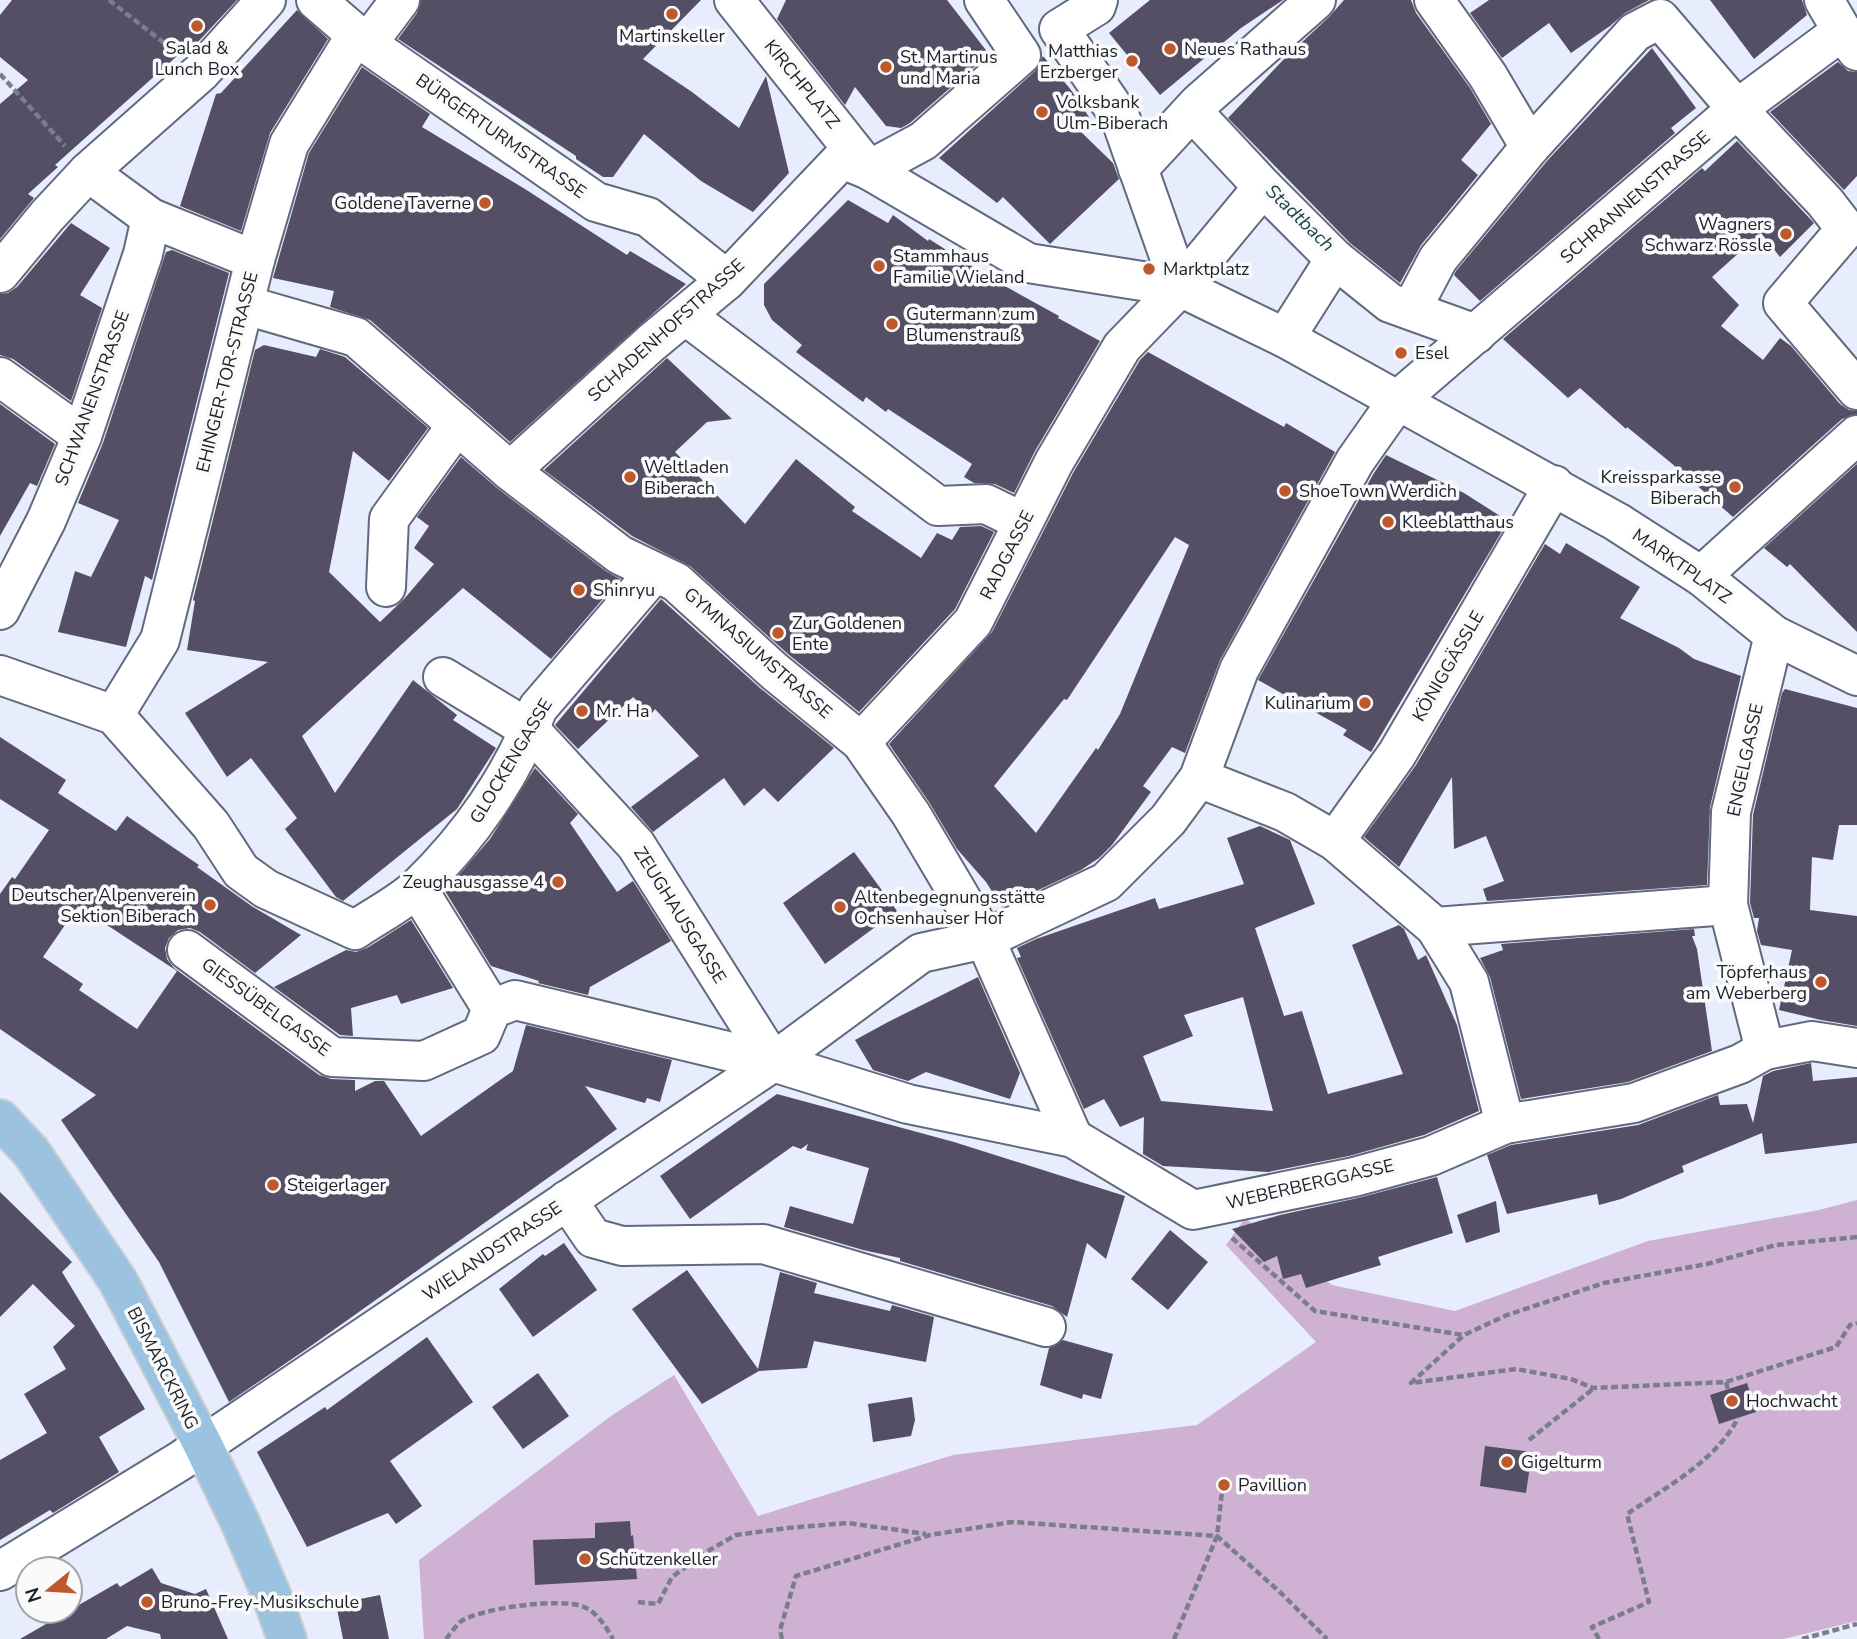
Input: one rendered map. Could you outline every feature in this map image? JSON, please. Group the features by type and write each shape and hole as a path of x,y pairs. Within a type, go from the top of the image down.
{"main road":[{"name":"BISMARCKRING","path":"0,1119 31,1152 118,1281 203,1446 271,1594 287,1639"}],"street":[{"path":"0,273 88,172 201,72 266,0"},
{"name":"BÜRGERTURMSTRASSE","path":"316,0 362,39 596,202 648,217 727,280"},
{"name":"EHINGER-TOR-STRASSE","path":"114,715 160,640 255,260 289,144 328,79 400,0"},
{"name":"KIRCHPLATZ","path":"734,0 869,170"},
{"path":"869,170 923,141 1021,55 984,0"},
{"path":"1138,169 1196,107 1316,0"},
{"path":"1434,0 1488,76 1530,148"},
{"path":"1097,3 1059,29 1120,117 1180,288"},
{"path":"1411,310 1438,259 1530,148 1635,32 1660,19 1737,109 1825,202 1846,229 1783,303 1857,390"},
{"name":"SCHRANNENSTRASSE","path":"1398,400 1737,109 1841,27"},
{"path":"1196,107 1257,194 1330,265 1390,303 1476,334"},
{"name":"SCHADENHOFSTRASSE","path":"509,471 727,280 842,159 869,170"},
{"name":"MARKTPLATZ","path":"869,170 1028,263 1180,288 1284,338 1617,522 1701,576 1774,635 1857,676"},
{"path":"88,172 151,218 255,260"},
{"name":"RADGASSE","path":"861,741 973,622 1054,462 1122,346 1180,288 1257,194"},
{"name":"SCHWANENSTRASSE","path":"0,610 46,521 82,436 143,254 151,218"},
{"path":"1284,338 1330,265"},
{"name":"GYMNASIUMSTRASSE","path":"245,305 356,337 509,471 620,555 676,582 774,671 861,741 912,814 985,939 1073,1138"},
{"path":"685,315 938,506 986,504 1023,522"},
{"path":"0,377 82,436"},
{"name":"WIELANDSTRASSE","path":"0,1571 203,1446 773,1062 921,953 985,939 1106,882 1168,820 1199,778 1239,670 1355,461 1398,400"},
{"path":"386,587 389,519 457,425"},
{"path":"1701,576 1857,435"},
{"name":"KÖNIGGÄSSLE","path":"1335,842 1397,754 1553,485"},
{"name":"GLOCKENGASSE","path":"114,715 211,825 241,871 266,889 355,930 416,888 481,817 530,730 538,708 654,573"},
{"name":"ENGELGASSE","path":"1765,1050 1728,905 1731,812 1774,635"},
{"path":"0,675 114,715"},
{"name":"ZEUGHAUSGASSE","path":"443,677 530,730 636,845 773,1062"},
{"path":"1199,778 1285,812 1335,842 1435,928 1469,982 1505,1124"},
{"path":"416,888 492,1009 515,1000 773,1062"},
{"path":"1435,928 1728,905"},
{"name":"GIESSÜBELGASSE","path":"187,950 332,1057 424,1061 481,1035 492,1009"},
{"name":"WEBERBERGGASSE","path":"773,1062 908,1104 1073,1138 1192,1210 1354,1177 1431,1156 1505,1124 1634,1103 1740,1064 1765,1050 1812,1041 1857,1048"},
{"path":"567,1200 593,1238 622,1246 763,1244 1046,1327"}],"path":[{"path":"109,0 201,72"},
{"path":"0,74 88,172"},
{"path":"1223,1230 1315,1311 1464,1335"},
{"path":"1857,1237 1776,1245 1707,1264 1604,1283 1507,1315 1464,1335 1411,1383 1516,1369 1571,1379 1593,1388 1726,1382 1836,1347 1850,1325 1857,1323"},
{"path":"1726,1382 1728,1390"},
{"path":"1529,1440 1593,1388"},
{"path":"1599,1639 1592,1628 1650,1602 1627,1514 1702,1462 1729,1435 1738,1418"},
{"path":"1174,1639 1217,1536 1222,1492"},
{"path":"782,1639 780,1630 796,1576 930,1535 1012,1522 1217,1536 1327,1639"},
{"path":"638,1602 658,1604 673,1577 706,1552 736,1535 848,1523 930,1535"},
{"path":"446,1639 461,1621 506,1607 536,1604 583,1606 604,1623 613,1639"},
{"path":"1802,1639 1857,1624"}],"shaded area":[{"path":"1857,1200 1857,1621 1784,1639 424,1639 419,1560 611,1416 674,1375 758,1516 953,1455 1197,1425 1316,1342 1226,1245 1245,1218 1332,1285 1455,1311 1648,1241 1819,1210"}],"building":[{"path":"12,0 237,0 196,44 186,48 55,165 58,167 28,194 34,198 0,239 0,104 28,80 0,57 0,15"},
{"path":"421,0 701,0 643,59 739,128 766,76 789,173 753,212 701,181 644,134 613,177 603,177 576,159 576,156 398,39 417,13"},
{"name":"St. Martinus und Maria","path":"786,0 947,0 989,54 910,123 901,128 886,126 855,87 845,105 777,19"},
{"name":"Neues Rathaus","path":"1150,0 1283,0 1241,28 1160,95 1109,33"},
{"path":"1344,0 1411,0 1416,13 1470,88 1491,124 1461,160 1478,175 1421,245 1400,283 1350,243 1228,118"},
{"path":"1489,0 1649,0 1625,13 1571,53 1549,23 1502,58 1470,13"},
{"path":"1710,0 1802,0 1807,15 1754,59"},
{"path":"297,10 328,39 270,133 241,231 180,206 216,94 221,93"},
{"path":"1652,48 1696,108 1671,128 1675,133 1480,301 1454,275 1456,271 1547,161"},
{"path":"1043,56 1071,90 1093,123 1081,132 1113,163 1119,179 1050,244 1003,197 997,203 939,158 1035,71"},
{"path":"1838,62 1848,71 1857,72 1857,176 1844,190 1770,112"},
{"path":"362,67 430,114 422,127 627,255 630,251 686,284 510,442 370,320 330,307 334,291 273,278 309,153"},
{"path":"1737,141 1814,223 1780,257 1761,233 1712,277 1739,305 1721,326 1763,360 1780,338 1791,346 1840,404 1849,410 1857,411 1857,414 1842,419 1733,517 1580,388 1568,398 1503,339 1702,168 1705,171"},
{"path":"848,200 888,223 893,215 928,241 929,239 1100,341 1035,451 1014,493 995,484 974,483 964,477 972,464 888,409 886,412 866,397 863,402 796,352 802,345 772,320 764,305 764,284"},
{"path":"71,223 110,248 80,295 102,308 71,401 13,359 0,355 0,294 8,293 17,287"},
{"path":"172,250 229,273 152,580 145,576 126,647 58,632 75,571 91,577 119,520 78,503 103,443 166,252"},
{"path":"264,345 316,357 320,349 345,357 428,428 389,481 353,451 329,572 380,622 434,564 414,548 429,526 417,517 461,457 497,488 607,572 620,579 551,659 463,588 302,736 335,793 413,680 457,715 453,720 496,748 457,809 343,901 336,897 285,829 297,818 251,758 227,777 185,713 268,662 187,650 195,601 193,600 255,350"},
{"path":"1148,352 1284,427 1286,423 1335,452 1220,660 1185,753 1172,747 1143,786 1151,792 1112,845 1099,858 1081,870 1002,907 986,882 957,849 889,744 992,632 1073,473 1140,360","holes":["1175,537 1189,545 1120,714 1098,750 1096,748 1036,833 994,786 1064,699 1067,700"]},
{"path":"667,358 732,419 707,422 675,452 745,524 796,459 855,507 852,511 921,558 937,533 952,540 960,527 981,526 994,532 955,609 859,712 788,654 690,566 632,536 544,470"},
{"path":"0,404 55,444 37,486 30,483 0,536"},
{"path":"1386,455 1464,493 1508,521 1371,752 1343,735 1347,730 1258,680"},
{"path":"1857,464 1857,632 1790,564 1787,567 1764,548"},
{"path":"1566,543 1640,587 1620,618 1679,648 1694,659 1741,676 1710,807 1707,885 1487,901 1483,889 1504,881 1486,836 1454,849 1452,777 1399,867 1364,837 1416,765 1545,544 1560,554"},
{"path":"661,599 760,688 834,748 778,802 764,788 744,806 724,778 653,832 631,807 699,756 655,709 651,714 633,697 578,749 555,725"},
{"path":"1785,689 1857,708 1857,825 1839,825 1833,860 1812,857 1810,910 1857,916 1857,1026 1779,1010 1792,950 1761,945 1757,931 1759,918 1754,918 1750,903 1753,815"},
{"path":"0,737 66,780 58,793 116,831 127,816 199,865 197,867 253,907 301,935 255,973 200,932 190,928 178,930 169,938 165,948 167,959 174,968 319,1075 331,1079 355,1080 355,1091 375,1081 384,1081 421,1136 513,1071 526,1025 672,1060 660,1102 647,1098 645,1103 585,1086 617,1129 229,1402 159,1262 61,1120 96,1095 0,1029 0,894 12,877 15,879 49,830 0,799","holes":["78,906 177,971 137,1029 79,990 83,984 43,957"]},
{"path":"535,768 578,814 570,823 617,892 633,881 671,941 590,987 588,995 538,983 539,981 491,966 445,891 490,839"},
{"path":"1260,826 1290,840 1315,904 1255,928 1284,1016 1302,1011 1328,1094 1403,1074 1352,945 1399,925 1404,929 1418,960 1426,955 1457,1025 1479,1111 1424,1135 1349,1156 1268,1172 1163,1166 1143,1154 1144,1117 1120,1127 1104,1099 1084,1109 1017,958 1021,957 1017,948 1155,898 1159,909 1244,884 1227,838","holes":["1243,997 1273,1111 1161,1101 1143,1056 1193,1036 1184,1015"]},
{"name":"Altenbegegnungsstätte Ochsenhauser Hof","path":"854,852 897,911 825,964 783,903"},
{"path":"411,920 453,988 401,1004 397,995 351,1008 353,1036 340,1035 274,987 346,950 356,952 367,948"},
{"path":"1694,929 1695,936 1692,936 1697,949 1712,1051 1628,1082 1521,1099 1490,977 1480,958 1503,950 1501,944"},
{"path":"978,977 1020,1073 1010,1099 926,1072 908,1081 873,1070 855,1040"},
{"path":"1811,1063 1813,1081 1857,1077 1857,1143 1765,1154 1762,1133 1682,1166 1684,1172 1621,1199 1599,1205 1597,1194 1507,1214 1487,1155 1511,1145 1638,1125 1718,1095 1720,1105 1747,1104 1753,1123 1763,1076 1773,1071"},
{"path":"777,1094 954,1142 1125,1196 1106,1259 1087,1243 1067,1317 1052,1306 900,1261 900,1258 784,1227 790,1206 853,1224 869,1168 806,1150 808,1144 801,1149 793,1146 690,1219 660,1176"},
{"path":"1437,1177 1453,1233 1378,1257 1381,1265 1306,1288 1301,1274 1283,1279 1277,1256 1264,1262 1232,1229 1280,1215"},
{"path":"0,1192 72,1262 62,1272 145,1409 99,1437 119,1472 53,1513 50,1510 0,1540 0,1460 47,1433 24,1394 66,1369 53,1347 75,1326 33,1284 0,1317"},
{"path":"1496,1201 1500,1232 1466,1243 1457,1215"},
{"path":"1170,1230 1208,1262 1168,1310 1131,1279"},
{"path":"564,1243 597,1290 533,1337 499,1289 543,1254 545,1256"},
{"path":"687,1270 758,1369 780,1272 817,1283 814,1293 890,1311 892,1305 934,1317 926,1362 814,1341 807,1368 759,1371 702,1404 632,1309"},
{"path":"427,1337 473,1402 390,1461 422,1506 396,1524 388,1513 307,1547 257,1452 325,1407 327,1410"},
{"path":"1063,1340 1113,1354 1101,1399 1083,1394 1082,1399 1040,1385 1049,1348"},
{"path":"538,1373 569,1416 523,1449 492,1407"},
{"name":"Hochwacht","path":"1747,1383 1756,1412 1719,1424 1710,1395"},
{"path":"912,1397 915,1420 911,1436 873,1442 868,1404"},
{"name":"Gigelturm","path":"1485,1446 1532,1452 1526,1493 1480,1486"},
{"name":"Schützenkeller","path":"630,1521 637,1579 535,1585 533,1540 595,1538 595,1523"},
{"name":"Bruno-Frey-Musikschule","path":"152,1568 161,1583 195,1594 206,1589 228,1639 161,1639 160,1634 127,1626 106,1639 20,1639 44,1625 84,1625 84,1602 117,1583 120,1587"},
{"path":"380,1595 389,1639 343,1639 336,1604"}],"place":[{"name":"Martinskeller","path":"672,14"},
{"name":"Salad & Lunch Box","path":"197,26"},
{"name":"Neues Rathaus","path":"1170,49"},
{"name":"Matthias Erzberger","path":"1132,61"},
{"name":"St. Martinus und Maria","path":"886,67"},
{"name":"Volksbank Ulm-Biberach","path":"1042,112"},
{"name":"Goldene Taverne","path":"485,203"},
{"name":"Wagners Schwarz Rössle","path":"1786,234"},
{"name":"Stammhaus Familie Wieland","path":"879,266"},
{"name":"Marktplatz","path":"1149,269"},
{"name":"Gutermann zum Blumenstrauß","path":"892,324"},
{"name":"Esel","path":"1401,353"},
{"name":"Weltladen Biberach","path":"630,477"},
{"name":"Kreissparkasse Biberach","path":"1735,487"},
{"name":"ShoeTown Werdich","path":"1285,491"},
{"name":"Kleeblatthaus","path":"1388,522"},
{"name":"Shinryu","path":"579,590"},
{"name":"Zur Goldenen Ente","path":"778,633"},
{"name":"Kulinarium","path":"1365,703"},
{"name":"Mr. Ha","path":"582,711"},
{"name":"Zeughausgasse 4","path":"558,882"},
{"name":"Deutscher Alpenverein Sektion Biberach","path":"210,905"},
{"name":"Altenbegegnungsstätte Ochsenhauser Hof","path":"840,907"},
{"name":"Töpferhaus am Weberberg","path":"1821,982"},
{"name":"Steigerlager","path":"273,1185"},
{"name":"Hochwacht","path":"1732,1401"},
{"name":"Gigelturm","path":"1507,1462"},
{"name":"Pavillion","path":"1224,1485"},
{"name":"Schützenkeller","path":"585,1559"},
{"name":"Bruno-Frey-Musikschule","path":"147,1602"}],"water label":[{"name":"Stadtbach","path":"1300,218"}]}
